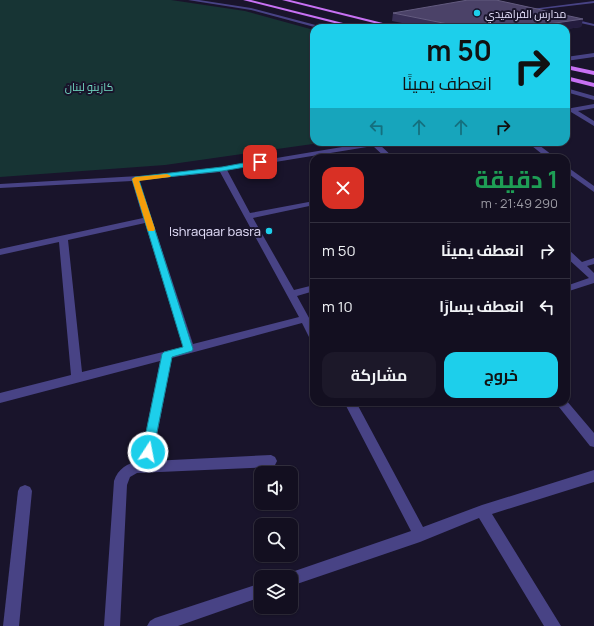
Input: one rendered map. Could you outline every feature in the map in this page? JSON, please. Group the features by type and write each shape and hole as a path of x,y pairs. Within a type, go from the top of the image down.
{"main road":[{"path":"245,0 344,24"},
{"path":"284,0 383,24"},
{"path":"570,68 594,74"},
{"path":"570,79 594,85"}],"street":[{"path":"190,0 251,9 310,24"},
{"path":"526,10 594,2"},
{"path":"519,8 547,14"},
{"path":"561,18 594,25"},
{"path":"582,22 594,20"},
{"path":"570,58 594,55"},
{"path":"570,91 594,98"},
{"path":"570,110 594,106"},
{"path":"570,111 594,124"},
{"path":"314,154 363,146"},
{"path":"377,146 386,154"},
{"path":"536,146 546,154"},
{"path":"0,186 135,179 222,169 310,155"},
{"path":"222,169 310,329"},
{"path":"570,170 590,183 594,190"},
{"path":"135,179 189,349"},
{"path":"248,216 310,204"},
{"path":"0,252 148,220"},
{"path":"64,238 77,378"},
{"path":"570,256 594,279 570,288"},
{"path":"580,265 594,261"},
{"path":"291,294 310,289"},
{"path":"0,398 304,319"},
{"path":"145,466 167,354"},
{"path":"352,406 420,535"},
{"path":"564,406 594,442"},
{"path":"112,626 121,479 124,473 130,469 145,466 271,461"},
{"path":"298,577 420,535 482,511 594,476"},
{"path":"11,626 25,491"},
{"path":"482,511 553,626"},
{"path":"155,626 254,592"}],"green space":[{"name":"كازينو لبنان","path":"0,0 171,0 245,11 310,29 310,144 165,165 0,177"}],"building":[{"path":"468,0 496,0 583,19 549,24 448,24 393,13"}],"slow traffic":[{"path":"151,229 135,179 167,176"}],"place":[{"name":"مدارس الفراهيدي","path":"477,13"},
{"name":"Ishraqaar basra","path":"269,231"}],"route":[{"path":"148,452 167,354 189,349 135,179 222,169 260,162"}]}
